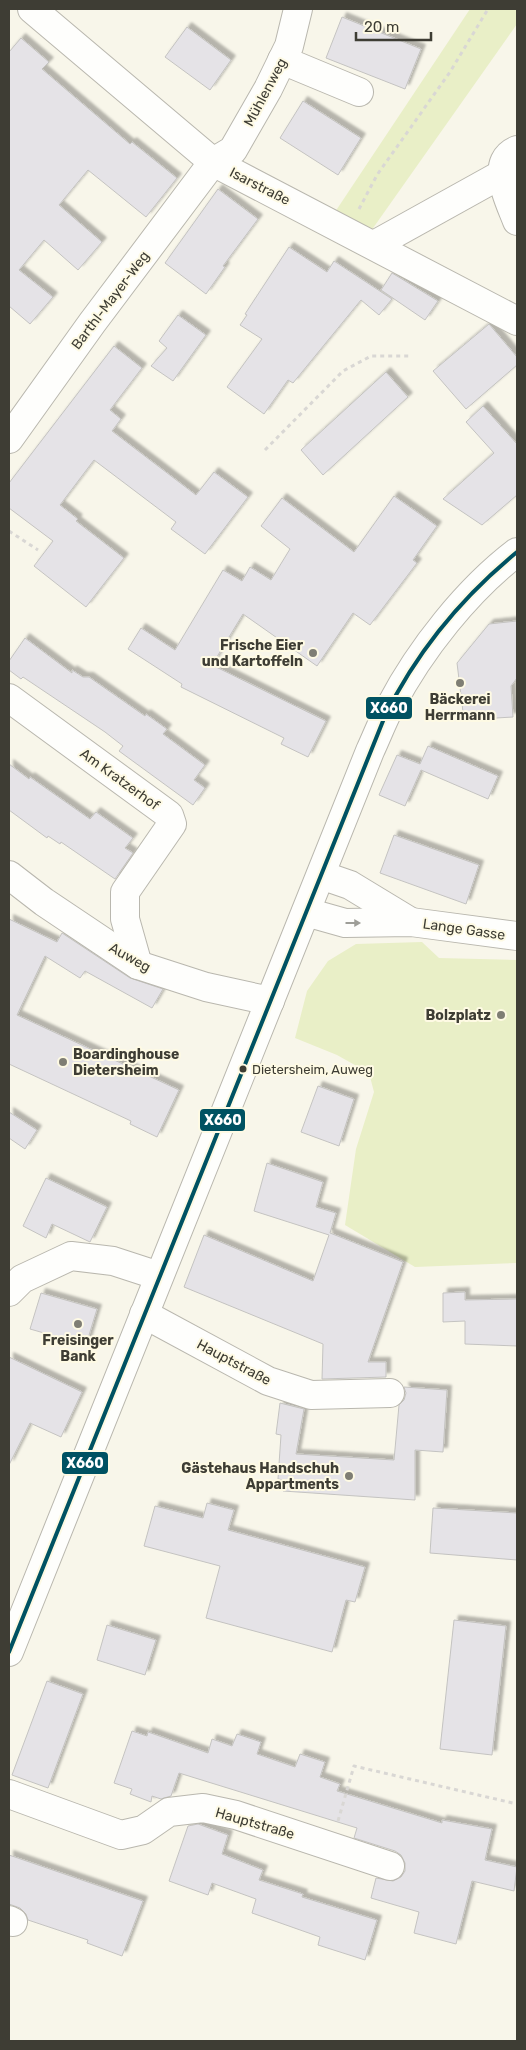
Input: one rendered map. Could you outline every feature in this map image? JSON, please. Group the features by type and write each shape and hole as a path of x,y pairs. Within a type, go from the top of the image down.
{"street":[{"name":"Isarstraße","path":"32,9 213,162 517,321"},
{"name":"Mühlenweg","path":"213,162 233,150 268,89 288,46 298,9"},
{"path":"282,60 360,92"},
{"path":"517,150 512,152 502,174 503,184 517,221"},
{"name":"Barthl-Mayer-Weg","path":"9,439 92,323 213,162"},
{"path":"374,245 502,174"},
{"path":"9,1652 370,751 391,705 441,629 470,595 501,564 517,552"},
{"name":"Am Kratzerhof","path":"9,698 170,815 172,824 125,892 124,919 138,965"},
{"name":"Auweg","path":"9,875 44,902 138,965 206,987 270,1001"},
{"name":"Lange Gasse","path":"321,875 350,886 411,922"},
{"name":"Lange Gasse","path":"306,912 346,924 411,922 517,936"},
{"path":"9,1292 22,1279 72,1256 113,1261 159,1276"},
{"name":"Hauptstraße","path":"144,1314 268,1381 311,1395 390,1393"},
{"name":"Hauptstraße","path":"9,1794 121,1835 143,1830 169,1812 203,1808 236,1815 390,1866"}],"path":[{"path":"347,232 377,175 450,72 488,9"},
{"path":"265,450 343,371 371,356 410,356"},
{"path":"9,531 38,550"},
{"path":"330,1846 354,1766 517,1804"}],"green space":[{"path":"470,9 517,9 517,24 371,231 335,212"},
{"path":"422,942 439,958 517,960 517,1263 415,1267 345,1225 356,1149 374,1092 369,1073 337,1055 295,1038 307,991 328,961 356,944"}],"building":[{"path":"342,17 421,49 405,89 326,58"},
{"path":"187,27 231,60 210,90 165,57"},
{"path":"21,38 49,62 42,69 130,144 132,142 177,178 146,217 88,170 59,205 102,242 78,270 44,240 19,270 53,297 30,324 9,306 9,52"},
{"path":"303,101 361,138 338,175 280,138"},
{"path":"218,189 258,219 223,266 225,267 206,294 165,263"},
{"path":"289,247 327,272 334,261 392,299 379,315 361,300 293,383 288,380 264,414 227,387 262,339 240,325 247,315 245,314"},
{"path":"392,273 438,301 425,320 381,290"},
{"path":"178,315 206,335 173,381 151,366 167,348 159,341"},
{"path":"489,324 517,357 517,365 466,409 433,371"},
{"path":"114,346 142,368 110,410 121,419 112,431 196,495 214,472 248,497 205,554 171,529 176,522 94,460 60,505 78,519 76,521 124,558 86,607 34,566 53,541 9,508 9,483"},
{"path":"386,372 408,397 323,475 301,450"},
{"path":"483,406 517,444 517,495 482,525 443,499 494,453 466,422"},
{"path":"394,496 437,526 413,560 417,563 370,625 353,613 317,666 243,614 212,665 326,721 308,757 281,744 284,738 181,687 182,684 128,649 141,628 175,650 223,570 242,581 250,567 271,580 290,549 261,526 282,498 354,552"},
{"path":"517,621 517,678 511,686 513,717 464,720 457,663 489,624"},
{"path":"25,638 72,673 72,670 83,677 89,677 145,716 146,714 167,729 163,734 205,765 194,780 205,788 193,805 119,751 123,746 105,732 23,677 21,679 9,670 9,661"},
{"path":"428,746 498,776 488,799 421,770 405,806 379,795 397,755 420,764"},
{"path":"9,764 90,819 96,812 133,838 125,848 133,853 115,879 61,842 60,844 48,836 47,838 9,810"},
{"path":"394,835 479,865 466,904 380,873"},
{"path":"9,919 57,942 62,933 130,978 163,989 152,1008 85,971 80,978 45,956 17,1015 179,1090 157,1137 130,1124 131,1121 9,1064"},
{"path":"318,1086 354,1099 339,1146 301,1132"},
{"path":"9,1112 37,1130 25,1149 9,1138"},
{"path":"267,1163 323,1182 316,1207 336,1213 330,1233 403,1262 368,1362 386,1362 386,1377 322,1379 323,1344 184,1287 204,1235 313,1281 329,1235 254,1211"},
{"path":"46,1178 107,1207 90,1242 52,1224 46,1238 23,1226"},
{"path":"465,1292 465,1300 517,1299 517,1346 465,1344 465,1321 443,1322 443,1293"},
{"path":"41,1293 97,1309 86,1345 30,1329"},
{"path":"9,1357 82,1392 61,1437 30,1423 9,1465"},
{"path":"404,1387 447,1390 443,1452 415,1450 415,1500 283,1491 284,1480 278,1479 281,1435 276,1434 280,1403 304,1409 296,1454 394,1460 399,1405 404,1400 406,1393"},
{"path":"207,1503 234,1510 228,1530 365,1567 355,1602 346,1600 332,1652 206,1618 220,1566 144,1546 155,1506 203,1518"},
{"path":"433,1508 517,1513 517,1560 430,1553"},
{"path":"454,1620 506,1626 492,1755 440,1749"},
{"path":"107,1625 156,1640 145,1675 97,1660"},
{"path":"47,1681 83,1694 48,1788 12,1775"},
{"path":"132,1731 147,1736 148,1732 208,1753 212,1739 232,1746 237,1734 261,1742 257,1754 295,1767 300,1754 325,1762 320,1777 340,1784 337,1791 442,1823 442,1820 492,1829 485,1860 517,1867 514,1891 472,1881 456,1944 414,1933 419,1912 371,1898 376,1878 393,1881 401,1877 405,1871 405,1863 401,1855 395,1851 354,1838 357,1828 179,1773 171,1796 161,1799 152,1796 151,1802 130,1794 132,1789 114,1783"},
{"path":"198,1824 228,1835 222,1854 263,1870 259,1880 303,1894 302,1897 377,1920 365,1960 318,1945 320,1937 252,1913 256,1899 212,1883 208,1895 169,1881 188,1826"},
{"path":"9,1855 143,1901 122,1956 87,1943 88,1940 28,1920 26,1914 20,1908 9,1904"}],"transit line":[{"name":"X660","path":"9,1652 385,716 411,670 442,627 459,607 517,552"}],"place":[{"name":"Frische Eier und Kartoffeln","path":"313,653"},
{"name":"Bäckerei Herrmann","path":"460,683"},
{"name":"Bolzplatz","path":"501,1015"},
{"name":"Boardinghouse Dietersheim","path":"63,1062"},
{"name":"Dietersheim, Auweg","path":"243,1069"},
{"name":"Freisinger Bank","path":"78,1324"},
{"name":"Gästehaus Handschuh Appartments","path":"349,1476"}]}
